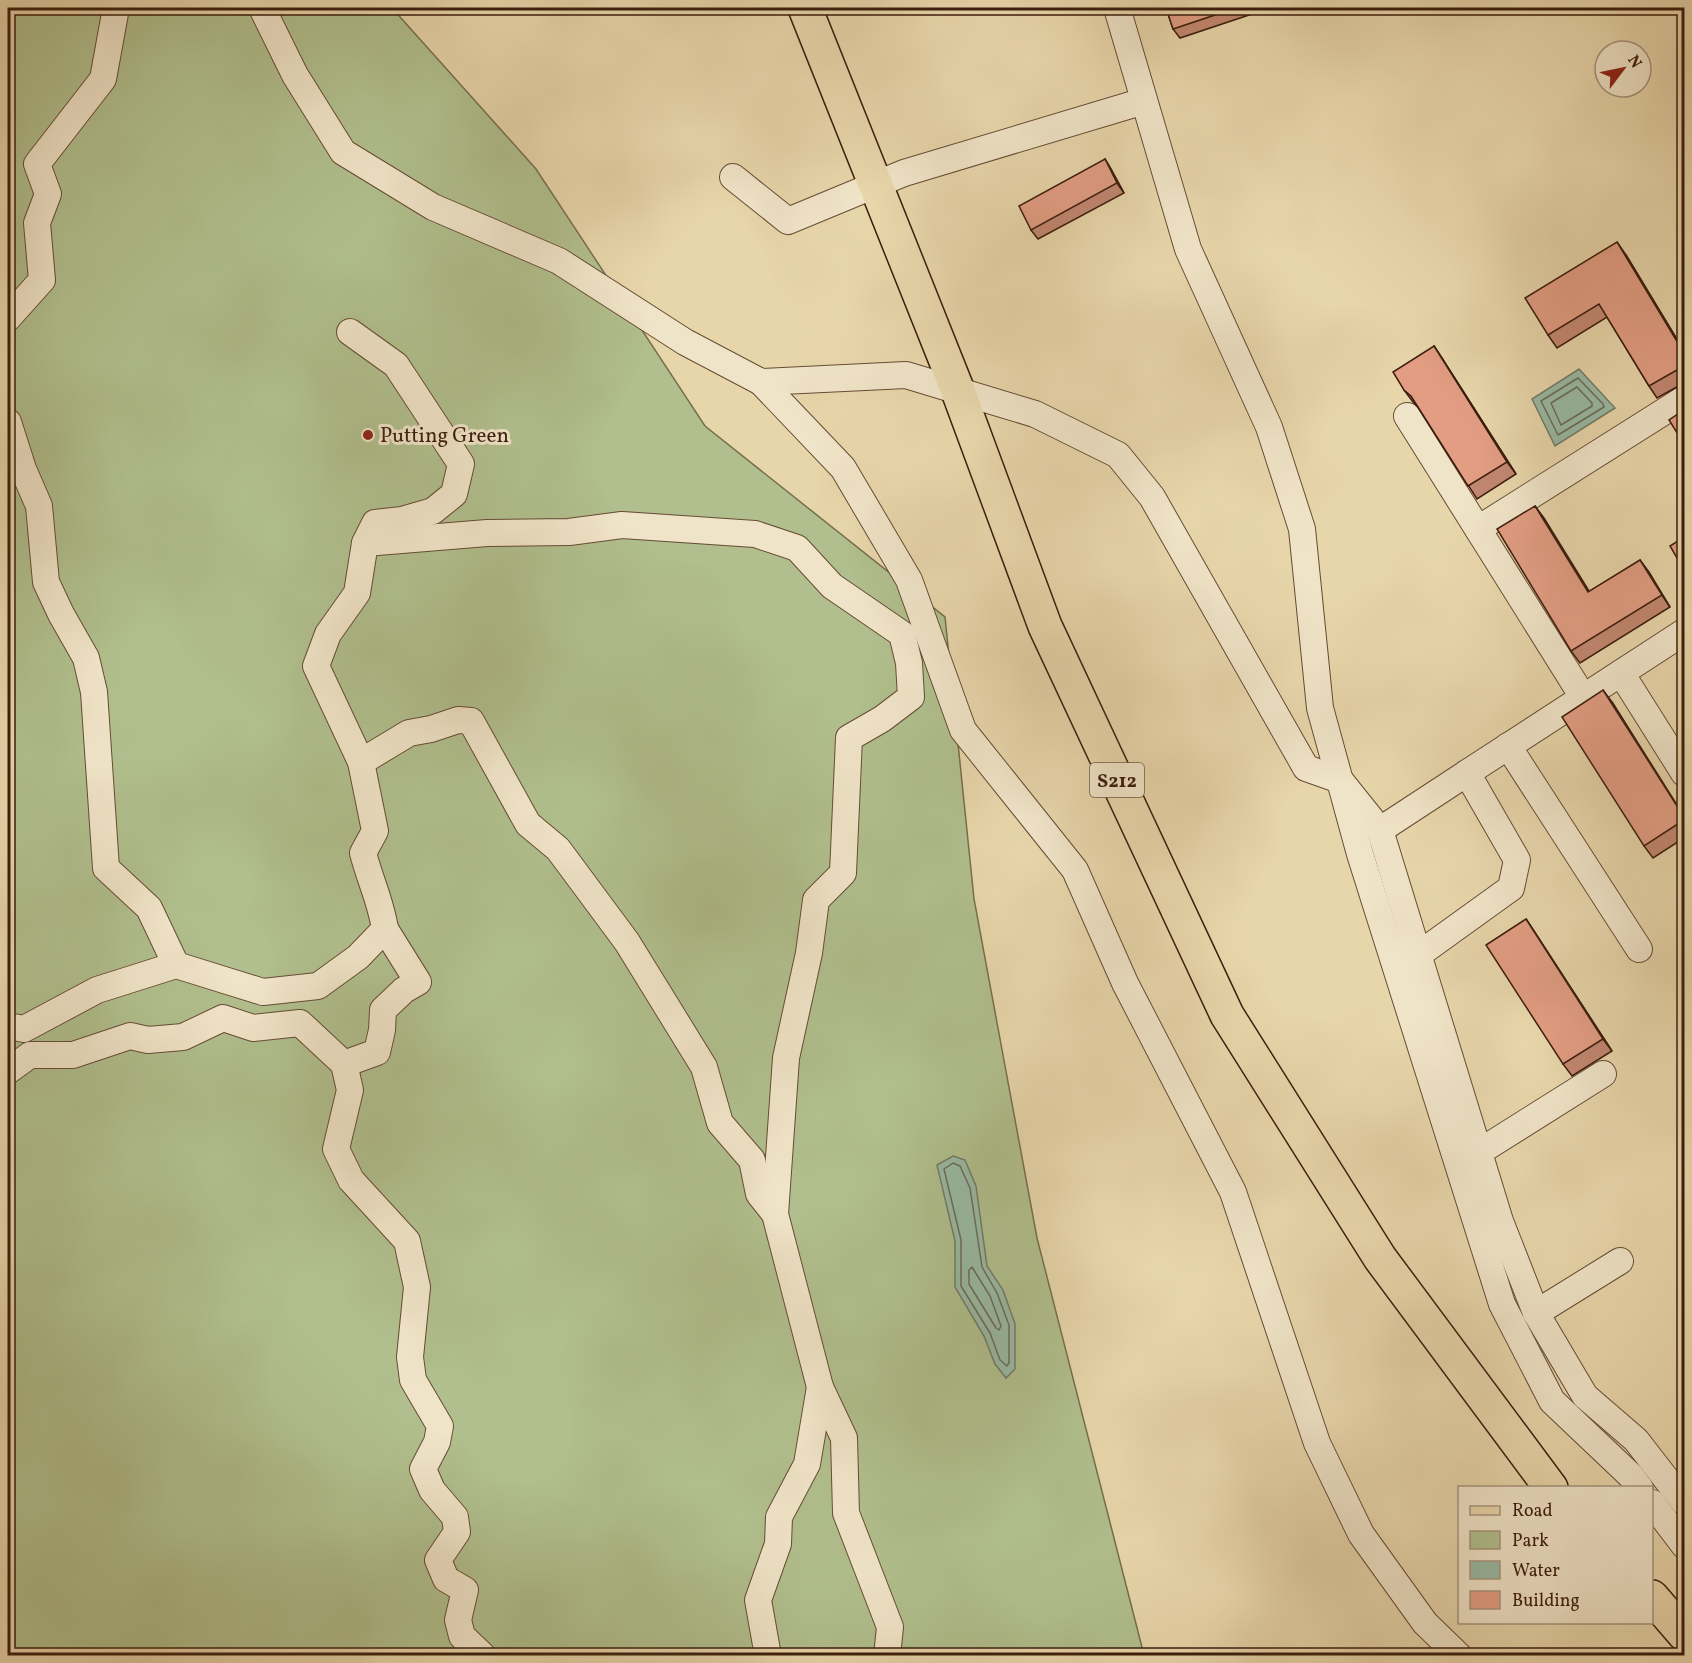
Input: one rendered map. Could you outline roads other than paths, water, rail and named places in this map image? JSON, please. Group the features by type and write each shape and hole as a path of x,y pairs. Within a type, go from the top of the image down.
{"main road":[{"name":"S212","path":"806,8 958,391 1045,626 1227,1015 1380,1258 1550,1486"},
{"path":"1653,1599 1684,1634"}],"street":[{"path":"8,318 42,280 37,223 48,194 37,164 103,79 116,8"},
{"path":"262,8 295,75 343,152 433,207 559,261 685,342 761,382 843,468 909,580 963,730 1075,870 1125,983 1233,1192 1317,1443 1361,1534 1425,1623 1459,1656"},
{"path":"1116,8 1188,249 1269,427 1302,529 1320,708 1367,876 1502,1304 1552,1401 1631,1476 1638,1486"},
{"path":"733,177 788,221 904,172 1144,101"},
{"path":"344,1064 377,1052 382,1030 383,1010 404,990 418,982 385,929 381,906 363,853 375,831 361,762 316,666 328,634 357,592 365,543 375,523 433,511 454,494 461,464 396,365 350,332"},
{"path":"761,382 906,375 1035,414 1118,455 1152,497 1306,768 1340,780 1380,830 1500,1221 1536,1312 1585,1396 1636,1440 1684,1502"},
{"path":"1478,529 1684,399"},
{"path":"1407,416 1583,697"},
{"path":"8,422 23,469 39,506 46,582 86,658 94,692 106,868 149,908 176,964"},
{"path":"365,543 487,533 569,532 622,525 755,534 797,548 832,586 902,634 909,663 911,697 882,719 849,738 843,873 816,900 809,953 786,1059 775,1214 819,1387 844,1438 846,1514 890,1627 887,1656"},
{"path":"1380,830 1621,673 1681,642"},
{"path":"1621,673 1684,772"},
{"path":"361,762 409,733 432,729 458,720 471,721 528,824 558,849 627,942 704,1067 720,1123 752,1160 759,1194 775,1214"},
{"path":"1508,746 1639,949"},
{"path":"1418,955 1510,888 1517,860 1467,773"},
{"path":"30,1055 16,1027 97,990 176,964 263,992 318,986 358,957 385,929"},
{"path":"8,1071 30,1055 72,1055 130,1036 148,1040 183,1037 223,1018 253,1028 300,1023 344,1064 350,1090 336,1149 351,1180 407,1241 417,1287 410,1357 413,1380 440,1426 437,1442 423,1469 432,1490 455,1517 457,1532 438,1560 446,1579 465,1590 458,1620 462,1636 483,1656"},
{"path":"1479,1152 1604,1074"},
{"path":"1536,1312 1620,1261"},
{"path":"768,1656 758,1600 778,1544 779,1517 807,1464 819,1387"},
{"path":"1653,1504 1684,1545"}],"water":[{"path":"1579,369 1615,408 1555,446 1532,399"},
{"path":"953,1156 965,1160 976,1186 987,1266 1003,1290 1015,1324 1015,1369 1006,1378 995,1364 984,1336 955,1287 955,1241 937,1165"}],"place":[{"name":"Putting Green","path":"368,435"}]}
